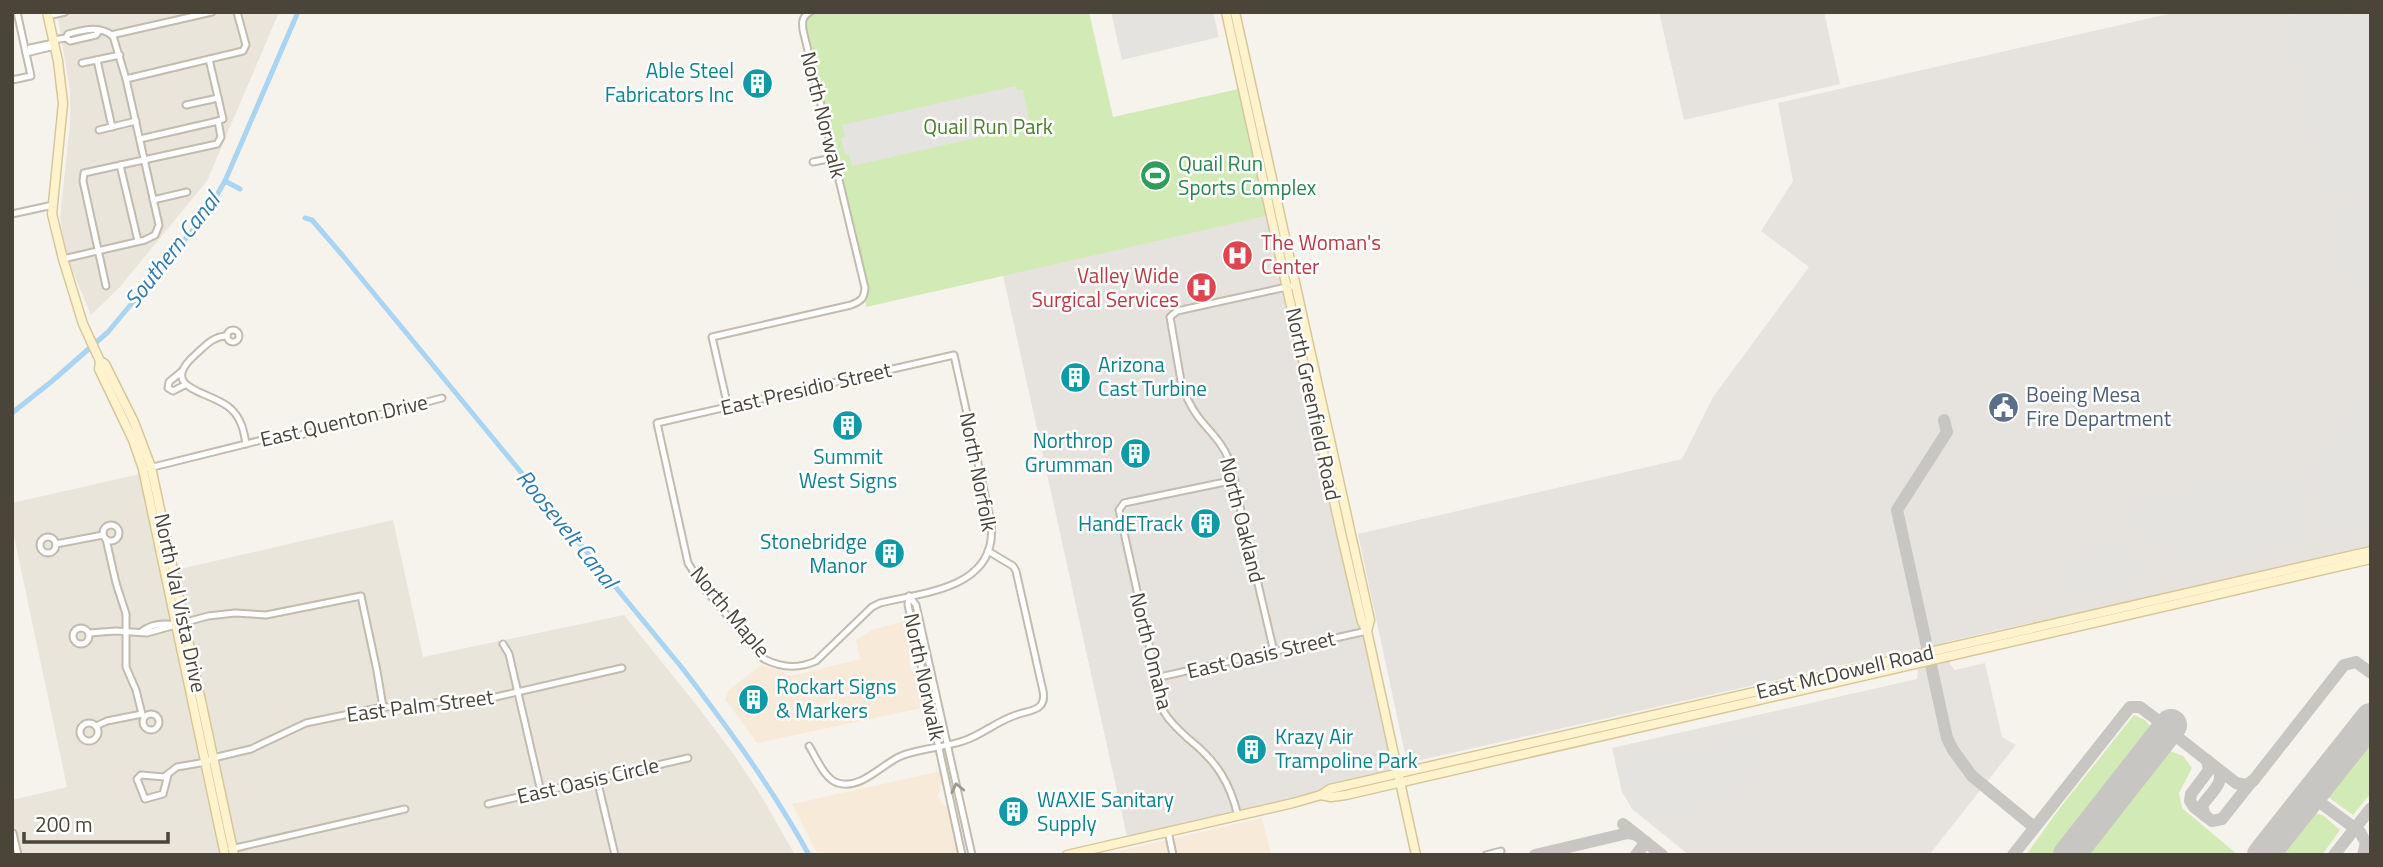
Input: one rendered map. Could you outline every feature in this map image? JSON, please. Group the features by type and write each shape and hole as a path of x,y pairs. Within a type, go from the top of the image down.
{"main road":[{"name":"North Greenfield Road","path":"1226,12 1370,620 1367,631"},
{"name":"North Greenfield Road","path":"1235,12 1316,419 1362,622 1367,631 1416,855"},
{"name":"North Val Vista Drive","path":"48,14 63,103 52,214 63,259 98,357 99,369 147,468 229,852"},
{"path":"1316,419 1321,423 1333,461"},
{"name":"East McDowell Road","path":"1614,729 2371,551"},
{"name":"East McDowell Road","path":"1067,855 1107,850 1168,831 1321,795 1330,789 1399,778 2371,559"}],"street":[{"path":"12,80 31,76 17,12"},
{"path":"48,14 65,12"},
{"path":"26,51 54,43 84,28 94,28 111,35 212,12"},
{"path":"126,79 243,51 246,45 237,12"},
{"name":"North Norwalk","path":"728,407 712,337 851,305 860,302 864,297 865,288 803,30 802,21 807,14"},
{"path":"84,28 89,36"},
{"path":"66,38 70,41 96,35 99,31"},
{"path":"12,36 22,34"},
{"path":"63,259 138,242 155,235 159,225 120,55 111,35"},
{"path":"82,64 120,55"},
{"path":"97,60 112,127"},
{"path":"140,139 223,118 209,60"},
{"path":"186,105 218,98"},
{"path":"99,130 136,121"},
{"path":"106,286 83,181 84,173 216,144 221,137 218,121"},
{"path":"813,162 834,158"},
{"path":"120,165 138,242"},
{"path":"153,200 187,192"},
{"path":"12,214 53,205"},
{"name":"North Oakland","path":"1274,652 1224,447 1199,418 1182,387 1170,317 1177,311 1291,286"},
{"path":"186,385 181,372 185,364 213,339 227,336"},
{"name":"East Presidio Street","path":"657,423 954,355"},
{"name":"North Norfolk","path":"943,747 975,737 1009,717 1038,709 1044,698 1016,572 1013,566 988,551 991,522 954,355"},
{"name":"East Quenton Drive","path":"181,372 169,382 170,391 186,385 231,409 239,419 246,444"},
{"name":"East Quenton Drive","path":"147,468 246,444 318,431 442,398"},
{"name":"North Maple","path":"657,423 685,551 694,574 757,652 770,662 787,667 817,662 872,607 909,596"},
{"name":"North Omaha","path":"1234,480 1197,486 1121,505 1119,510 1155,678 1167,717 1220,769 1230,786 1238,816"},
{"path":"56,544 104,537 127,614 126,667 143,715 107,721 96,726"},
{"path":"909,596 960,583 975,571 988,551"},
{"path":"89,633 147,633 223,614 273,614 361,596 383,707"},
{"name":"North Norwalk","path":"909,596 916,605 928,662 962,855"},
{"name":"North Norwalk","path":"909,596 908,605 920,664 972,855"},
{"name":"East Oasis Street","path":"1155,678 1367,631"},
{"path":"503,644 509,654 541,792"},
{"path":"920,664 928,662"},
{"name":"East Palm Street","path":"168,775 141,775 137,779 145,799 163,794 171,769 251,748 306,723 383,707 471,701 518,693 622,668"},
{"path":"810,746 827,775 836,783 847,784 862,780 899,757 943,747"},
{"name":"East Oasis Circle","path":"488,804 688,758"},
{"path":"597,779 615,855"},
{"path":"229,852 405,808"},
{"path":"1168,831 1173,855"},
{"path":"13,833 18,855"},
{"path":"1486,855 1501,851"}],"shaded area":[{"path":"57,12 279,12 207,181 119,288 91,315 66,255 60,217 70,124 70,90"},
{"path":"1111,12 1213,12 1219,37 1122,60"},
{"path":"1659,12 1824,12 1840,84 1684,120"},
{"path":"2177,12 2371,12 2371,546 1946,642 1950,664 1955,670 1985,663 2002,737 2016,745 1929,855 1689,855 1632,809 1622,792 1612,748 1917,679 1914,649 1407,763 1358,534 1682,459 1713,397 1809,267 1761,231 1793,181 1778,103"},
{"path":"2301,12 2333,12 2335,18 2350,14 2371,27 2371,183 2327,193 2287,16"},
{"path":"1015,86 1017,90 1023,90 1029,120 1025,122 1025,127 852,166 849,154 845,155 841,138 845,137 842,125"},
{"path":"2371,199 2371,293 2360,295 2357,283 2348,285 2331,208"},
{"path":"1271,215 1398,774 1128,841 1003,275"},
{"path":"2371,383 2371,528 2333,537 2324,531 2311,477"},
{"path":"140,474 221,855 12,855 12,800 67,787 12,527 12,503"},
{"path":"2292,474 2307,542 2270,548 2240,558 2195,567 2148,542 2130,527 2126,508 2144,502 2217,484 2229,489"},
{"path":"393,520 423,657 624,615 735,756 795,855 239,855 176,570"},
{"path":"2100,537 2157,573 2157,578 2149,573 2142,583 2138,581 2086,593 2066,582 2064,570 2081,566"},
{"path":"908,620 914,650 909,661 911,670 920,678 926,707 757,743 725,699 729,690 761,665 787,675 795,675 860,659 856,640 872,630"},
{"path":"1751,736 1760,761 1732,798 1644,818 1629,796 1621,765 1706,746 1709,750 1723,747 1720,743"},
{"path":"941,771 943,779 938,796 942,804 949,808 959,855 818,855 792,804"},
{"path":"1262,818 1271,855 1120,855 1119,851"}],"green space":[{"name":"Quail Run Park","path":"810,12 1089,12 1113,117 1243,88 1271,215 866,307 865,288 803,30 804,15"},
{"path":"2134,715 2145,720 2151,727 2150,733 2054,855 2026,855 2059,809"},
{"path":"2371,742 2371,793 2353,815 2328,797"},
{"path":"2170,751 2183,756 2192,768 2179,793 2182,808 2238,855 2084,855 2157,761"},
{"path":"2316,813 2324,816 2340,830 2322,855 2282,855"}],"waterway":[{"name":"Southern Canal","path":"12,413 108,332 206,214 225,181 298,12"},
{"name":"Roosevelt Canal","path":"225,181 240,189"},
{"name":"Roosevelt Canal","path":"305,218 312,220 343,256 683,669 765,783 809,855"}],"taxiway":[{"path":"1944,420 1947,432 1897,510 1947,738 1972,776 2034,827"},
{"path":"2167,729 2236,783 2246,785 2253,781 2344,665 2356,662 2371,673"},
{"path":"2013,855 2130,707 2140,707 2168,728"},
{"path":"2207,760 2209,770 2191,794 2190,801 2212,821 2222,819 2252,781"},
{"path":"2205,816 2202,806 2218,784 2218,769"},
{"path":"2310,795 2360,832 2366,843 2363,855"},
{"path":"2334,855 2371,808"},
{"path":"1623,824 1662,855"},
{"path":"1535,855 1628,833 1637,835"},
{"path":"1636,855 1646,842"}],"runway":[{"path":"2263,855 2371,719"},
{"path":"2069,855 2171,725"}],"place":[{"name":"Able Steel Fabricators Inc","path":"757,83"},
{"name":"Quail Run Sports Complex","path":"1155,176"},
{"name":"The Woman's Center","path":"1238,255"},
{"name":"Valley Wide Surgical Services","path":"1202,288"},
{"name":"Arizona Cast Turbine","path":"1075,377"},
{"name":"Boeing Mesa Fire Department","path":"2003,407"},
{"name":"Summit West Signs","path":"848,425"},
{"name":"Northrop Grumman","path":"1136,453"},
{"name":"HandETrack","path":"1206,524"},
{"name":"Stonebridge Manor","path":"890,554"},
{"name":"Rockart Signs & Markers","path":"753,699"},
{"name":"Krazy Air Trampoline Park","path":"1252,749"},
{"name":"WAXIE Sanitary Supply","path":"1014,812"}]}
